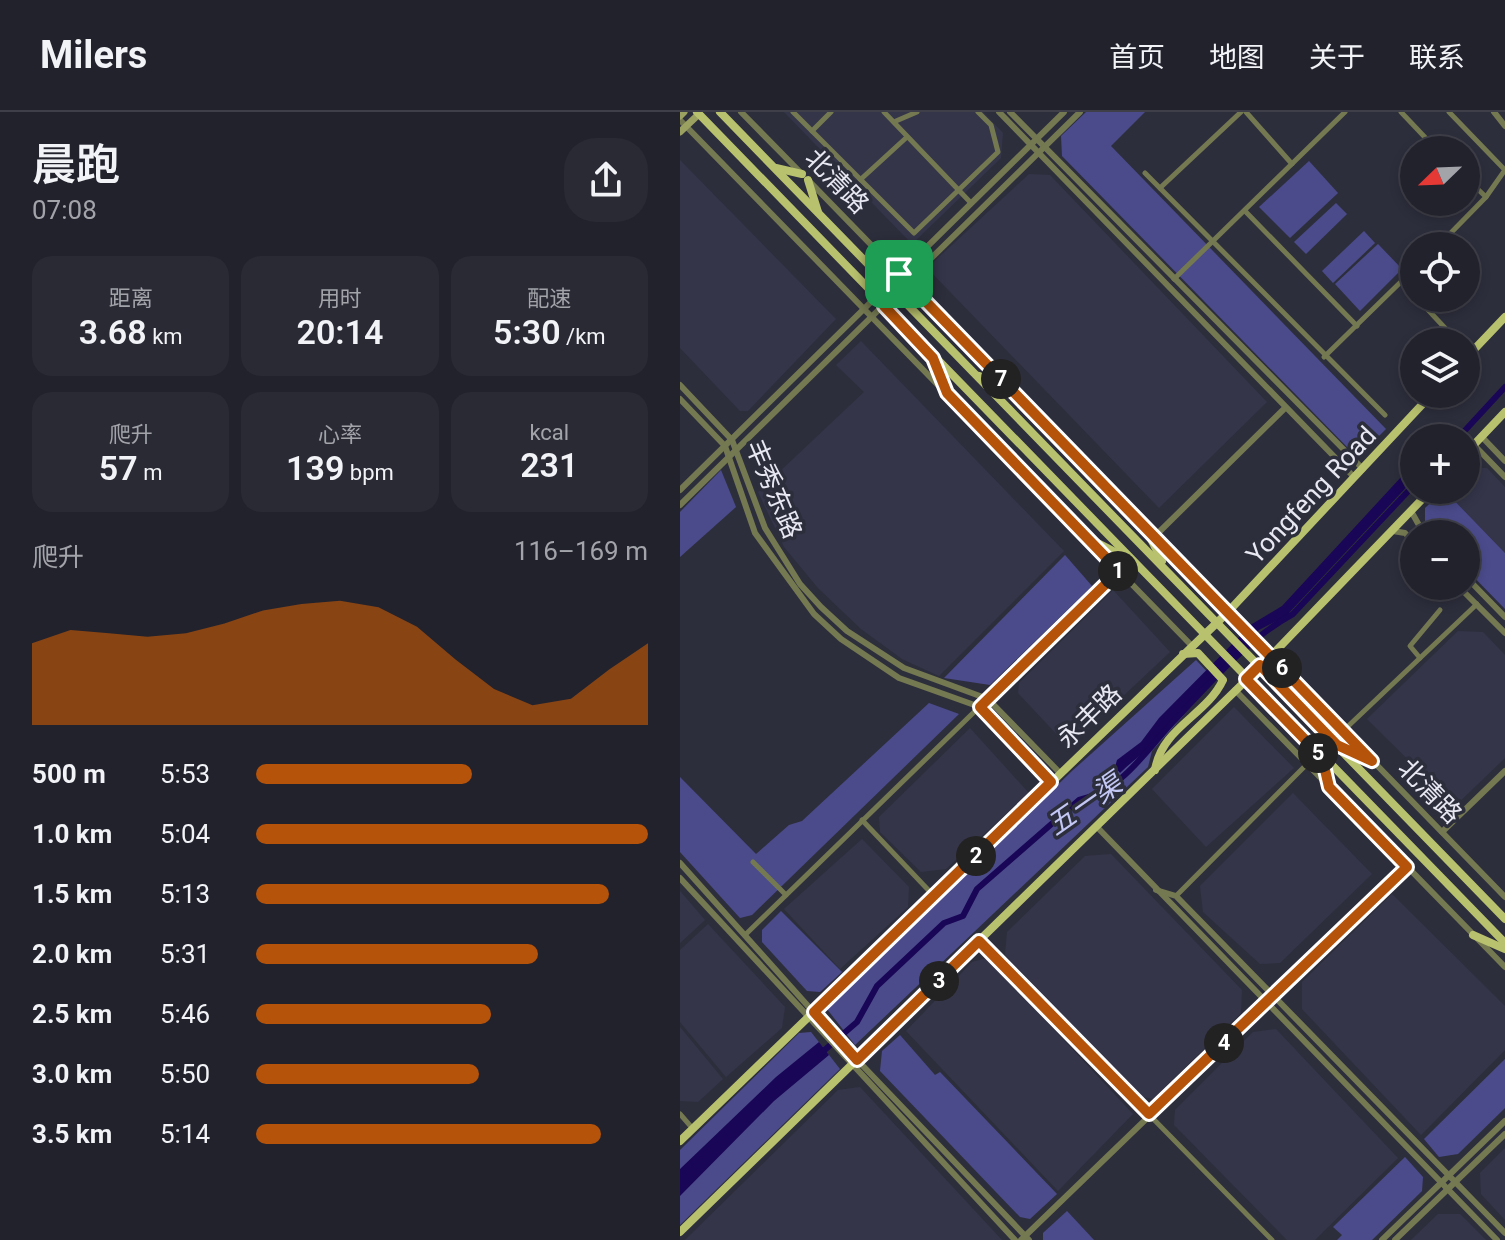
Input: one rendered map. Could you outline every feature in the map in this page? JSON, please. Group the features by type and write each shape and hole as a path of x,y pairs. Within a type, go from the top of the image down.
{"main road":[{"path":"720,112 1505,919"},
{"path":"682,121 699,113 1505,946"},
{"path":"773,167 805,177 820,216"},
{"path":"1480,341 1505,317"},
{"path":"933,358 947,393"},
{"path":"973,374 1011,390"},
{"name":"Yongfeng Road","path":"1217,621 1419,408"},
{"path":"1482,437 1505,412"},
{"path":"680,1232 1270,657 1418,504"},
{"path":"1150,534 1166,569"},
{"path":"1086,537 1129,560"},
{"name":"永丰路","path":"680,1141 1217,621"},
{"path":"1155,770 1157,757 1168,737 1221,685 1222,676 1203,656 1191,652 1182,654"},
{"path":"1337,745 1372,761"},
{"path":"1322,757 1329,787"},
{"path":"1473,935 1505,946"}],"street":[{"name":"北清路","path":"741,112 1505,897"},
{"path":"793,112 914,233 998,152 991,125 978,112"},
{"path":"812,131 831,112"},
{"path":"884,112 896,121 907,137 971,203"},
{"path":"896,121 917,112"},
{"path":"999,112 1034,142"},
{"path":"1010,112 1041,150 1354,477"},
{"path":"680,490 1064,112"},
{"path":"680,505 1080,112"},
{"path":"1160,188 1244,112 1292,164"},
{"path":"1174,279 1345,112"},
{"path":"1401,112 1424,136"},
{"path":"1449,112 1505,170 1486,197 1452,232"},
{"path":"1494,112 1505,126"},
{"path":"682,121 1192,646"},
{"path":"860,180 907,137"},
{"path":"1041,150 1363,469"},
{"path":"1145,173 1324,357 1385,415"},
{"path":"1480,191 1486,197"},
{"path":"1245,211 1357,326"},
{"path":"1324,357 1400,284"},
{"path":"1429,312 1445,328"},
{"name":"丰秀东路","path":"680,385 732,440 765,528 800,584 821,607 859,640 904,668 988,699 1060,773"},
{"name":"丰秀东路","path":"680,399 725,446 755,533 814,614 841,639 899,678 980,707 1051,782"},
{"path":"1150,534 1285,408"},
{"path":"1482,437 1505,461"},
{"path":"1480,451 1505,477"},
{"path":"1411,511 1416,520"},
{"path":"1393,531 1400,532"},
{"path":"745,935 1119,571"},
{"path":"1480,591 1505,617"},
{"path":"1473,600 1505,633"},
{"path":"1343,731 1477,604"},
{"path":"1420,658 1410,646 1440,610"},
{"path":"1235,690 1505,967"},
{"path":"1176,896 1307,764"},
{"path":"1442,832 1505,771"},
{"path":"862,820 935,896"},
{"path":"1097,827 1497,1240"},
{"path":"753,862 786,895"},
{"path":"680,863 854,1063 1015,1240"},
{"path":"854,1063 1025,1239 1149,1114 1407,867"},
{"path":"680,878 811,1014"},
{"path":"1155,890 1176,896 1505,1233"},
{"path":"979,941 1272,1240"},
{"path":"680,1114 693,1129"},
{"path":"1382,1240 1505,1121"},
{"path":"1395,1240 1505,1134"}],"shaded area":[{"path":"784,112 983,112 1003,133 1001,158 912,244"},
{"path":"1086,112 1145,112 1111,146 1386,429 1366,449 1349,449 1062,156 1061,136"},
{"path":"680,160 836,319 748,411 740,411 680,348"},
{"path":"1309,161 1338,193 1290,238 1259,207"},
{"path":"1029,174 1050,175 1267,402 1159,508 927,268"},
{"path":"1336,203 1347,214 1306,254 1294,242"},
{"path":"1364,231 1375,243 1333,283 1322,271"},
{"path":"1378,244 1400,267 1400,271 1360,311 1335,284"},
{"path":"861,341 1064,551 939,676 902,659 861,629 818,588 784,547 758,492 864,392 836,365"},
{"path":"1480,468 1487,468 1505,487 1505,553 1480,527 1480,520 1473,520 1458,504 1480,504"},
{"path":"721,470 736,507 680,557 680,512"},
{"path":"1400,478 1400,494 1286,616 1259,630 1178,713 1156,742 1120,773 1115,767 1117,760 1141,742 1159,718 1252,624 1282,606"},
{"path":"1429,504 1458,504 1473,520 1425,520 1425,508"},
{"path":"1480,527 1505,553 1505,609 1480,583"},
{"path":"1065,555 1092,586 990,685 944,678"},
{"path":"1113,590 1170,652 1073,743 1063,741 1018,693 1019,683"},
{"path":"1458,631 1483,632 1505,655 1505,758 1455,806 1367,719"},
{"path":"1196,660 1215,680 1152,751 1148,767 855,1045 827,1009 1072,771"},
{"path":"929,703 959,714 752,915 740,918 680,852 680,777 756,854 789,825 802,821"},
{"path":"1234,707 1294,768 1206,847 1152,789"},
{"path":"970,728 1029,793 946,869 921,872 880,832 879,817"},
{"path":"1293,793 1372,874 1280,963 1260,964 1203,912 1200,886"},
{"path":"862,839 909,887 908,907 840,969 784,909"},
{"path":"1111,854 1242,990 1241,1013 1153,1099 1143,1097 1005,955 1007,932 1085,856"},
{"path":"680,891 705,920 680,943"},
{"path":"1392,894 1505,1006 1505,1050 1421,1135 1302,1009 1302,982"},
{"path":"781,911 842,972 820,992 807,991 762,942 762,930"},
{"path":"708,924 785,1007 782,1028 726,1077 680,1022 680,950"},
{"path":"987,958 1133,1114 1058,1191 906,1031 972,962"},
{"path":"680,1027 723,1079 698,1102 680,1101"},
{"path":"1276,1029 1398,1158 1315,1240 1287,1240 1174,1125 1175,1110 1253,1032"},
{"path":"811,1032 840,1069 680,1225 680,1150 799,1033"},
{"path":"900,1035 935,1075 940,1072 1057,1194 1030,1219 1020,1217 880,1071 882,1051"},
{"path":"819,1042 829,1055 774,1101 680,1196 680,1169 776,1077"},
{"path":"1505,1059 1505,1108 1458,1154 1439,1157 1424,1139"},
{"path":"860,1087 1002,1240 685,1240 838,1090"},
{"path":"1505,1148 1505,1220 1481,1194 1480,1173"},
{"path":"1405,1157 1423,1177 1422,1191 1372,1240 1337,1240 1342,1235 1333,1227"},
{"path":"1067,1211 1094,1240 1043,1240 1043,1233"},
{"path":"1438,1214 1460,1214 1486,1240 1411,1240"}],"waterway":[{"name":"五一渠","path":"1471,424 1505,387"},
{"name":"五一渠","path":"820,1054 857,1022 877,986 944,923 963,916 977,889 1079,800 1108,788 1131,769 1229,664 1260,636 1293,614 1400,500"}],"route":[{"path":"899,274 1372,761 1337,745 1260,665 1246,679 1322,757 1329,787 1407,867 1149,1114 979,941 857,1060 814,1012 1051,782 980,707 1119,571 947,393 933,358 884,306 895,294 887,287 899,274"}]}
